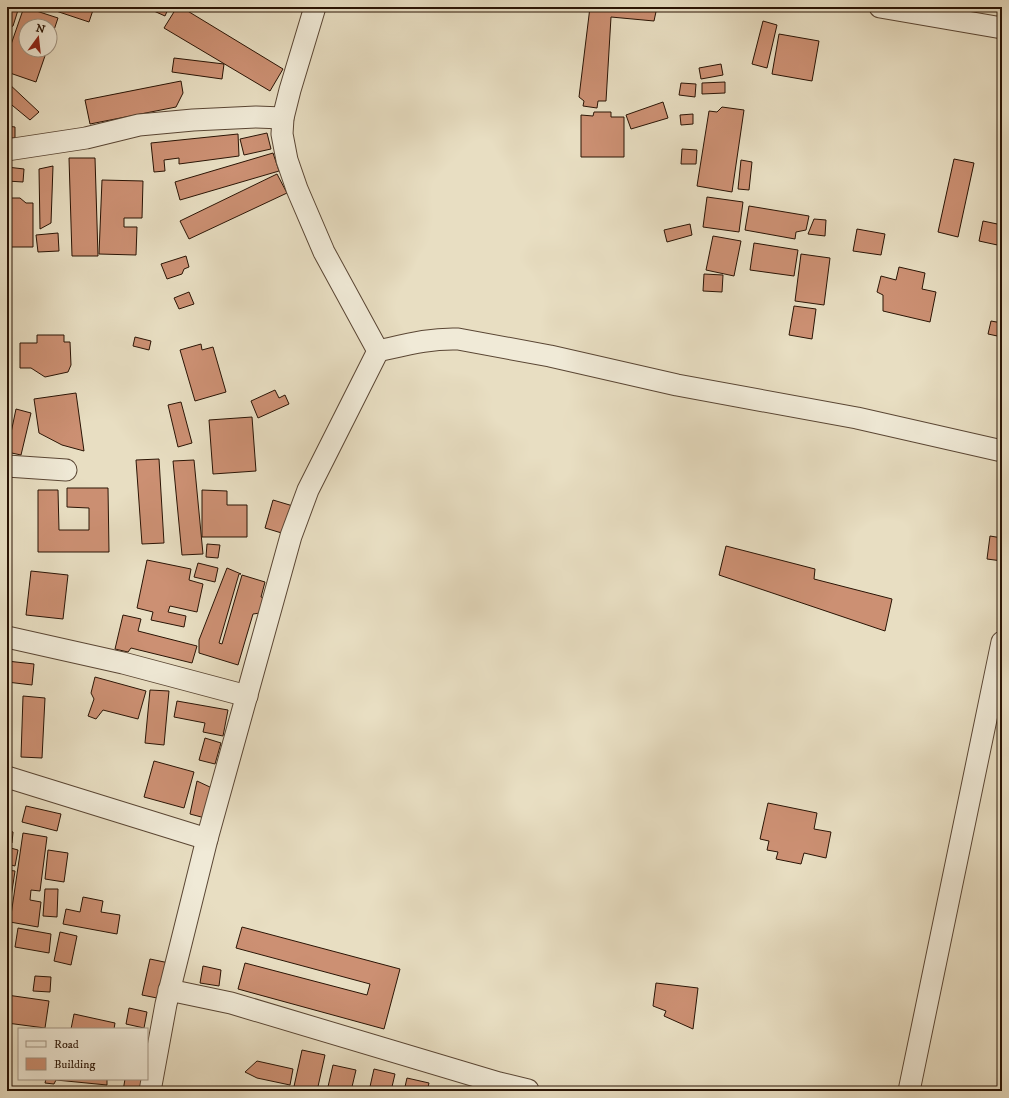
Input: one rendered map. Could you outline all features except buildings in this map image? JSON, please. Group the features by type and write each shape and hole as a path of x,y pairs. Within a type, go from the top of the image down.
{"street":[{"path":"314,7 299,56 283,118 283,141 287,160 297,189 324,252 378,351"},
{"path":"880,7 1002,28"},
{"path":"7,150 86,138 139,125 193,120 256,117 283,118"},
{"path":"150,1091 169,990 207,839 291,536 308,490 378,351 419,341 458,339 550,356 677,385 857,418 1002,451"},
{"path":"7,466 66,470"},
{"path":"7,637 123,664 247,696"},
{"path":"909,1091 1002,642"},
{"path":"7,777 207,839"},
{"path":"169,990 231,1003 492,1081 528,1090"}]}
